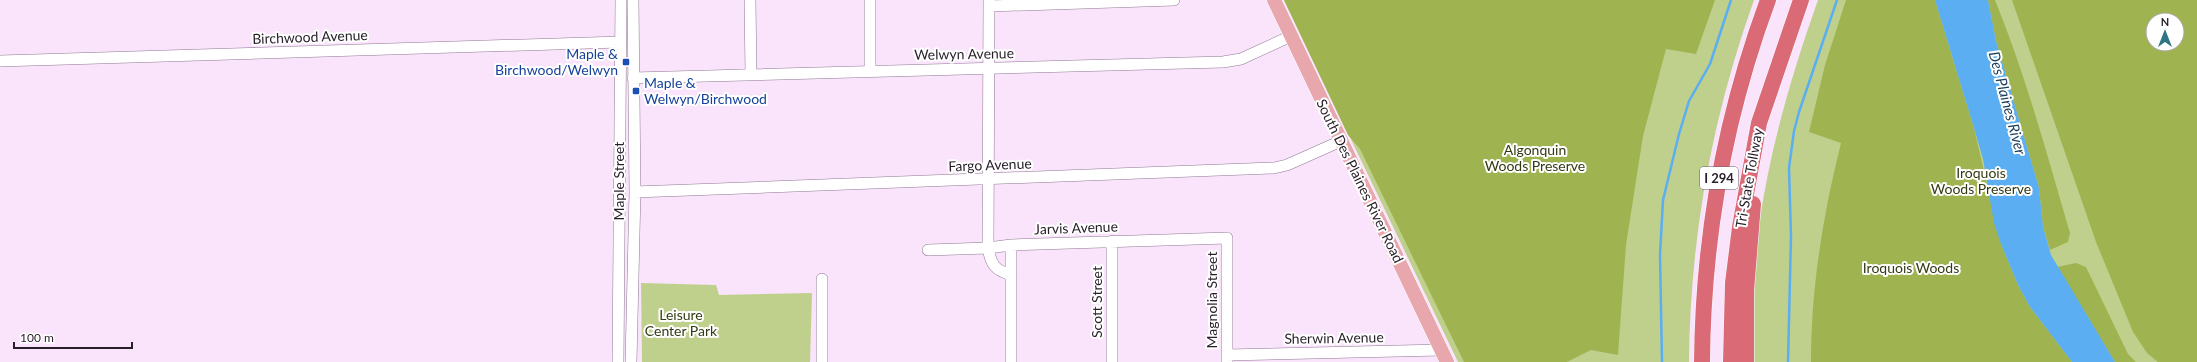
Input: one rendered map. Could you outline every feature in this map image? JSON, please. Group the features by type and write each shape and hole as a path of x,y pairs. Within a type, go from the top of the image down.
{"highway":[{"name":"Tri-State Tollway","path":"1702,362 1706,266 1722,161 1742,78 1768,0"},
{"name":"Tri-State Tollway","path":"1731,362 1733,283 1740,227 1759,123 1800,0"},
{"path":"1746,362 1746,298 1752,221 1754,156"}],"main road":[{"name":"South Des Plaines River Road","path":"1274,0 1444,356"}],"street":[{"name":"Maple Street","path":"618,362 621,0"},
{"name":"Maple Street","path":"631,362 635,192 633,0"},
{"path":"750,0 751,75"},
{"path":"870,0 870,70"},
{"path":"1011,275 998,270 991,263 988,248 989,3 1174,0"},
{"name":"Welwyn Avenue","path":"633,78 870,70 989,69 1223,62 1241,59 1290,36"},
{"name":"Birchwood Avenue","path":"0,61 620,42"},
{"name":"Fargo Avenue","path":"635,192 988,180 1274,168 1287,165 1341,141"},
{"name":"Jarvis Avenue","path":"928,250 988,248 1011,245 1227,238"},
{"name":"Magnolia Street","path":"1227,238 1227,359"},
{"name":"Scott Street","path":"1112,241 1112,362"},
{"path":"1011,245 1011,362"},
{"path":"822,279 822,362"},
{"name":"Sherwin Avenue","path":"1227,359 1444,356"}],"green space":[{"name":"Algonquin Woods Preserve","path":"1284,0 1754,0 1726,88 1706,178 1694,270 1690,316 1689,362 1458,362"},
{"name":"Algonquin Woods Preserve","path":"1284,0 1715,0 1696,54 1666,49 1643,136 1626,245 1618,355 1591,350 1567,362 1464,362 1360,149 1348,135"},
{"name":"Iroquois Woods Preserve","path":"1818,0 2197,0 2197,362 1753,362 1753,313 1758,232 1768,173 1775,143 1799,57"},
{"name":"Iroquois Woods","path":"1846,0 1935,0 1974,128 2001,244 2018,285 2030,307 2072,362 1811,362 1813,307 1819,251 1841,143 1809,132 1825,65"},
{"path":"1988,0 1995,0 2017,57 2036,115 2070,233 2068,242 2050,250 2043,227 2039,188 1996,41"},
{"path":"2012,0 2197,0 2197,362 2158,362 2147,353 2133,332 2096,242"},
{"path":"2076,263 2086,267 2128,354 2136,362 2115,362 2057,267"},
{"name":"Leisure Center Park","path":"641,283 716,285 719,295 812,293 810,362 642,362"}],"water":[{"name":"Des Plaines River","path":"1935,0 1988,0 1996,41 2039,188 2043,227 2051,255 2115,362 2072,362 2030,307 2018,285 1994,223 1983,159"}],"waterway":[{"path":"1662,362 1660,255 1663,200 1679,134 1689,101 1710,64 1731,0"},
{"path":"1788,362 1791,236 1789,168 1794,131 1837,0"}],"place":[{"name":"Maple & Birchwood/Welwyn","path":"626,62"},
{"name":"Maple & Welwyn/Birchwood","path":"636,91"}]}
